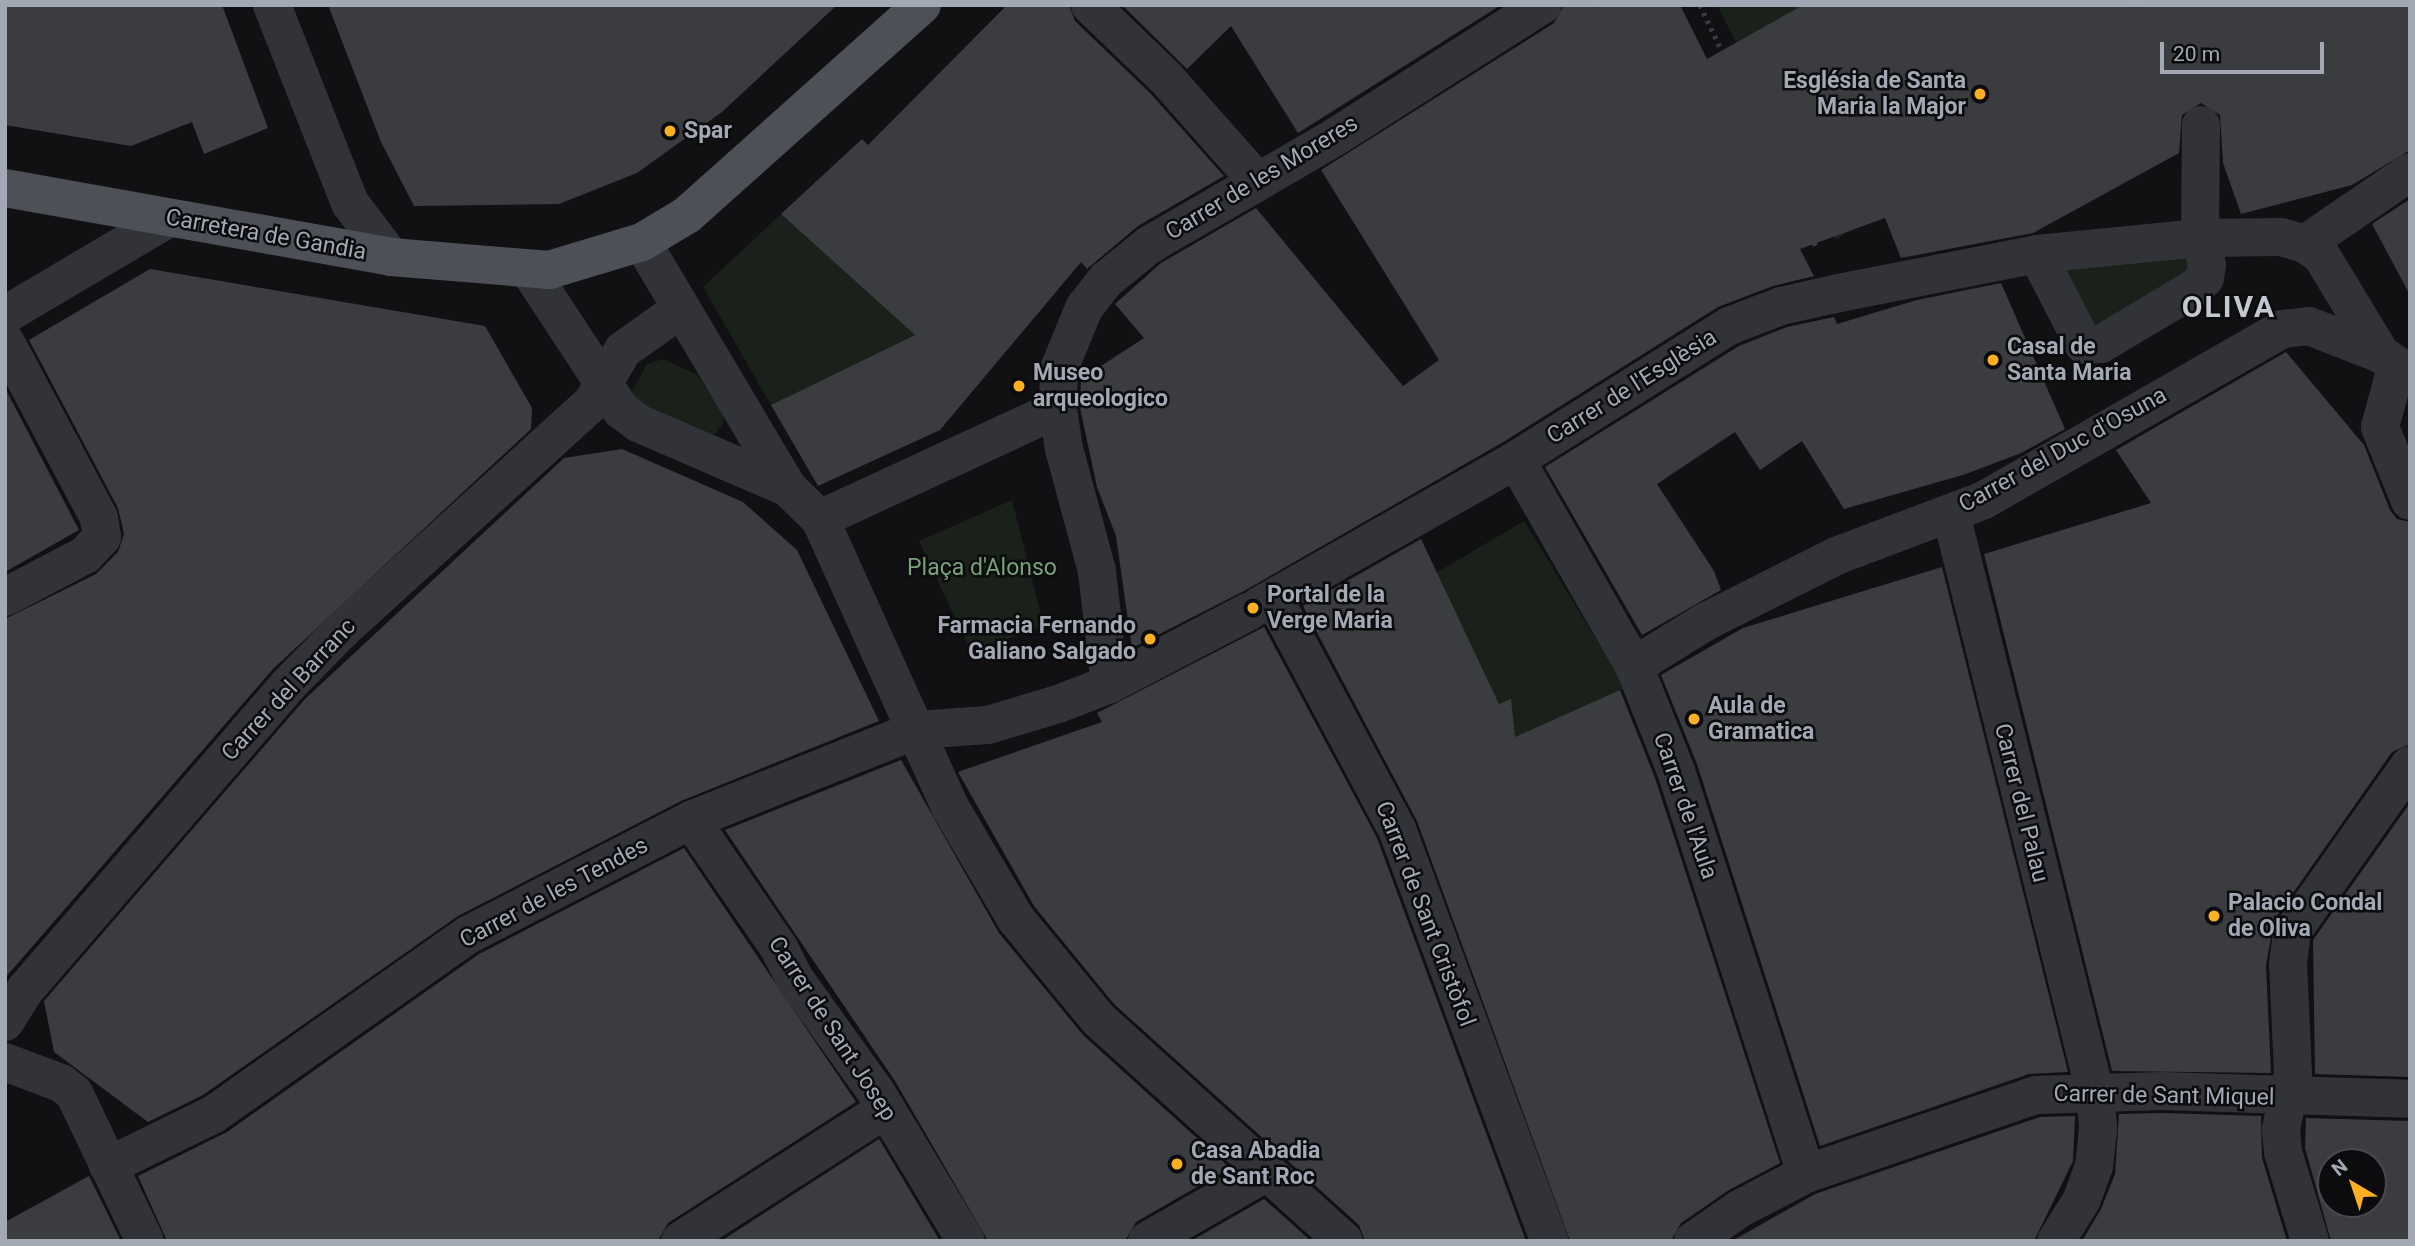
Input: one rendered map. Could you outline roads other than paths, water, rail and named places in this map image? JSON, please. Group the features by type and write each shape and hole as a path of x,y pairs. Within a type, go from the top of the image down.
{"main road":[{"name":"Carretera de Gandia","path":"5,188 391,257 529,270 581,263 642,242 687,215 922,5"}],"street":[{"path":"272,5 350,203 391,257"},
{"path":"1090,5 1166,78 1257,181"},
{"name":"Carrer de les Moreres","path":"1058,409 1059,369 1070,336 1106,280 1156,241 1542,5"},
{"path":"2037,254 2074,334 2084,345 2101,344 2204,278 2207,265 2200,238 2201,125"},
{"path":"2410,172 2305,244 2321,256 2396,365 2380,427 2410,501"},
{"path":"5,315 169,218"},
{"name":"Carrer de l'Esglèsia","path":"1110,684 1261,606 1516,460 1729,326 1781,306 2037,254 2200,238 2281,237 2305,244"},
{"path":"642,242 788,488 820,519 916,730 988,877 1042,953 1106,1028 1344,1241"},
{"path":"529,270 612,401 638,423 788,488"},
{"path":"604,387 623,351 681,309"},
{"name":"Carrer del Duc d'Osuna","path":"1634,666 1705,622 1836,556 1984,500 2282,329 2309,326 2396,365"},
{"path":"5,341 102,529 102,537 91,551 5,597"},
{"name":"Carrer del Barranc","path":"5,1022 25,990 289,684 341,631 551,442 604,387"},
{"path":"820,519 1058,409 1064,449 1097,571 1110,684 988,725 916,730"},
{"name":"Carrer de l'Aula","path":"1516,460 1634,666 1676,771 1806,1174"},
{"name":"Carrer del Palau","path":"1951,514 2095,1092 2098,1129 2094,1166 2081,1200 2056,1241"},
{"name":"Carrer de Sant Cristòfol","path":"1261,606 1397,829 1549,1241"},
{"name":"Carrer de les Tendes","path":"108,1166 214,1114 468,935 691,820 916,730"},
{"path":"2310,1241 2283,1152 2281,1129 2293,1073 2288,964 2292,932 2410,765"},
{"name":"Carrer de Sant Josep","path":"691,820 886,1110 966,1241"},
{"path":"5,1062 61,1083 74,1093 145,1241"},
{"name":"Carrer de Sant Miquel","path":"1693,1241 1739,1209 1806,1174 1999,1105 2036,1095 2095,1092 2410,1099"},
{"path":"680,1241 886,1110"},
{"path":"1147,1241 1266,1172"}],"place":[{"name":"Església de Santa Maria la Major","path":"1980,94"},
{"name":"Spar","path":"670,131"},
{"name":"Casal de Santa Maria","path":"1993,360"},
{"name":"Museo arqueologico","path":"1019,386"},
{"name":"Portal de la Verge Maria","path":"1253,608"},
{"name":"Farmacia Fernando Galiano Salgado","path":"1150,639"},
{"name":"Aula de Gramatica","path":"1694,719"},
{"name":"Palacio Condal de Oliva","path":"2214,916"},
{"name":"Casa Abadia de Sant Roc","path":"1177,1164"}],"district":[{"name":"OLIVA","path":"2229,307"}],"park label":[{"name":"Plaça d'Alonso","path":"982,568"}]}
